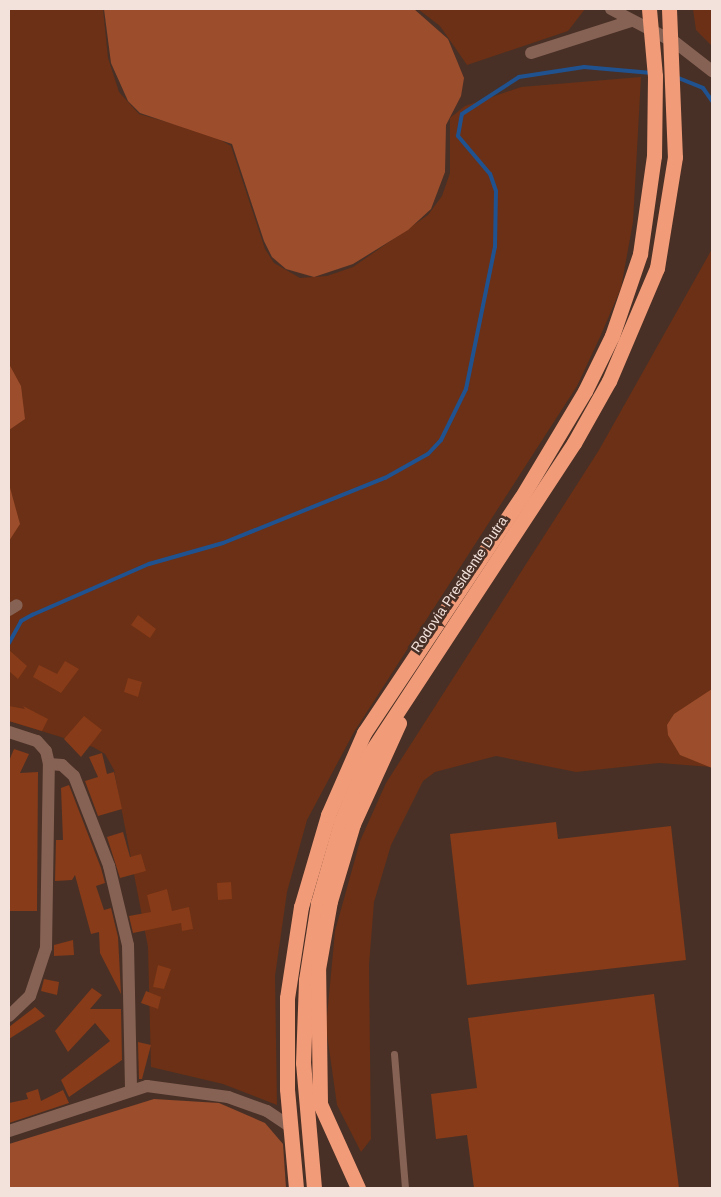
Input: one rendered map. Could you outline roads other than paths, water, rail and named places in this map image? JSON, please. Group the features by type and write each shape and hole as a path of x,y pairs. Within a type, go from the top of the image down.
{"highway":[{"name":"Rodovia Presidente Dutra","path":"296,1188 290,1126 286,1040 292,957 312,862 338,788 364,733 520,498 585,391 612,336 640,254 654,156 655,76 649,9"},
{"name":"Rodovia Presidente Dutra","path":"314,1188 302,1030 318,902 341,822 369,755 412,686 574,443 609,381 656,268 674,157 669,9"},
{"path":"358,1188 320,1104 318,969 330,901 353,824 412,686"}],"street":[{"path":"611,9 695,56 712,72"},
{"path":"531,53 631,21"},
{"path":"9,732 41,744 49,764 47,943 30,996 9,1016"},
{"path":"49,764 65,766 80,787 120,906 131,980 131,1090"},
{"path":"9,1131 131,1090 168,1086 228,1097 268,1112 290,1126"}],"lane":[{"path":"394,1054 405,1188"}],"waterway":[{"path":"9,643 21,621 32,615 149,564 223,543 385,478 428,454 441,440 466,389 495,247 496,191 490,174 458,136 462,114 519,77 584,67 652,73"},
{"path":"676,77 703,88 712,101"}]}
